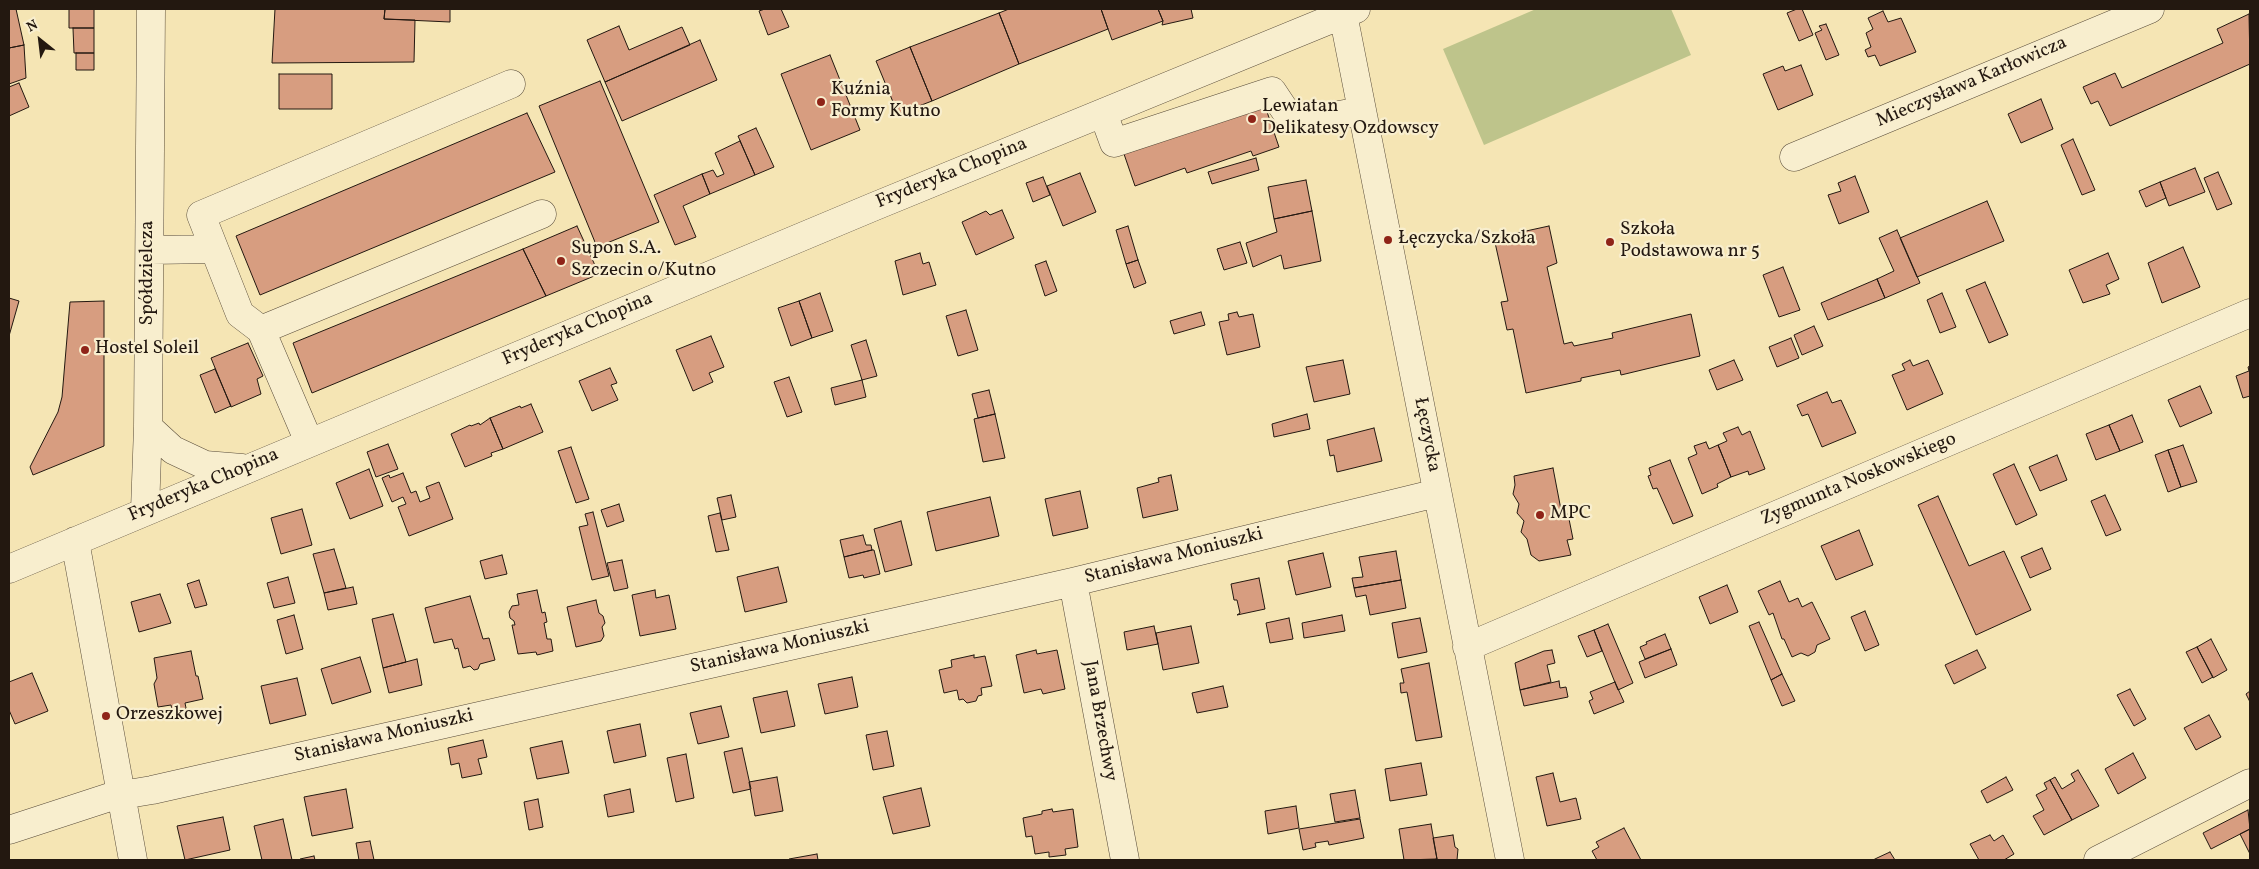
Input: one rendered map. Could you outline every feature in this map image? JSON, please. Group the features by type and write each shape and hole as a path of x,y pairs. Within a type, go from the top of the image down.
{"street":[{"name":"Spółdzielcza","path":"145,510 148,427 151,9"},
{"name":"Mieczysława Karłowicza","path":"1794,157 2150,9"},
{"name":"Łęczycka","path":"1347,11 1362,111 1510,860"},
{"name":"Fryderyka Chopina","path":"9,569 145,510 1347,11"},
{"path":"309,442 261,330 240,314 201,215 511,84"},
{"path":"1103,113 1114,143 1272,91 1288,114 1327,117 1362,111"},
{"path":"261,330 542,214"},
{"path":"150,250 214,249"},
{"name":"Zygmunta Noskowskiego","path":"1467,647 2250,313"},
{"path":"148,427 174,450 206,465 245,469"},
{"name":"Stanisława Moniuszki","path":"9,830 110,797 120,797 1072,582 1437,493"},
{"path":"74,541 133,860"},
{"name":"Jana Brzechwy","path":"1072,582 1125,860"},
{"path":"2098,860 2250,783"}],"green space":[{"path":"1536,9 1671,9 1691,55 1484,145 1443,49"}],"building":[{"path":"9,9 16,9 24,45 9,48"},
{"path":"69,9 94,9 94,28 69,28"},
{"path":"275,9 385,9 384,19 415,20 414,62 272,63"},
{"path":"385,9 450,9 450,22 384,19"},
{"path":"781,9 789,27 768,35 759,11"},
{"path":"1009,9 1101,9 1108,29 1019,64 999,13"},
{"path":"1101,9 1158,9 1163,21 1112,40"},
{"path":"1158,9 1191,9 1193,18 1162,25 1163,21"},
{"path":"1802,9 1813,35 1799,41 1787,13"},
{"path":"1883,11 1888,22 1901,18 1916,52 1880,66 1875,55 1868,57 1865,50 1871,47 1866,33 1873,29 1868,18"},
{"path":"999,13 1019,64 932,101 910,47"},
{"path":"2249,14 2250,64 2110,126 2098,101 2091,104 2083,87 2115,73 2122,88 2223,43 2217,29"},
{"path":"1826,24 1839,55 1826,60 1815,33 1822,30 1819,26"},
{"path":"619,26 629,50 682,27 690,45 605,82 587,40"},
{"path":"73,28 94,28 94,53 74,53"},
{"path":"700,40 717,80 622,121 605,82"},
{"path":"24,45 26,78 9,84 9,48"},
{"path":"910,47 932,101 898,114 876,61"},
{"path":"76,53 94,53 94,70 76,70"},
{"name":"Kuźnia Formy Kutno","path":"830,55 860,130 811,150 781,74"},
{"path":"1801,65 1813,95 1778,110 1763,74 1783,66 1785,71"},
{"path":"279,74 332,74 332,109 279,109"},
{"path":"600,81 659,222 597,247 539,106"},
{"path":"19,83 29,107 9,116 9,87"},
{"path":"2041,99 2053,129 2021,143 2008,114"},
{"path":"1263,100 1279,147 1253,156 1251,151 1187,173 1185,168 1135,186 1124,154 1175,137"},
{"path":"527,113 555,172 260,295 236,236"},
{"path":"756,128 774,167 755,175 738,136"},
{"path":"2073,139 2095,190 2082,195 2061,145"},
{"path":"740,141 755,175 710,194 702,174 713,170 717,177 724,174 715,153"},
{"path":"1256,158 1259,170 1212,184 1208,172"},
{"path":"2195,168 2205,192 2169,206 2160,182"},
{"path":"2218,172 2232,204 2217,210 2204,178"},
{"path":"1080,173 1096,212 1063,226 1047,186"},
{"path":"702,174 710,194 683,206 696,237 675,245 654,195"},
{"path":"1855,176 1869,212 1839,224 1828,195 1841,191 1838,183"},
{"path":"1043,177 1050,195 1033,202 1026,183"},
{"path":"1306,180 1312,211 1274,219 1268,187"},
{"path":"2160,182 2166,198 2146,207 2139,191"},
{"path":"1987,201 2004,241 1917,277 1900,238"},
{"path":"1002,210 1014,238 976,255 962,222 986,211 990,215"},
{"path":"1312,211 1321,261 1284,269 1281,255 1253,267 1246,243 1277,232 1274,219"},
{"name":"Supon S.A. Szczecin o/Kutno","path":"577,226 599,274 546,296 523,249"},
{"path":"1128,226 1138,260 1126,264 1116,230"},
{"path":"1549,226 1557,263 1547,267 1564,344 1572,342 1574,346 1613,338 1612,333 1691,314 1700,356 1621,375 1620,370 1581,378 1581,381 1526,393 1513,329 1507,330 1501,302 1508,301 1494,238"},
{"path":"1897,230 1920,283 1885,298 1877,279 1894,271 1879,238"},
{"path":"1240,242 1247,263 1224,270 1217,249"},
{"path":"2183,247 2200,287 2162,303 2148,263"},
{"path":"523,249 546,296 312,393 293,343"},
{"path":"920,253 923,264 929,262 936,285 903,295 895,261"},
{"path":"2108,253 2119,279 2106,285 2110,294 2083,303 2069,270"},
{"path":"1138,260 1146,283 1134,288 1126,264"},
{"path":"1046,261 1057,291 1045,296 1035,265"},
{"path":"1783,267 1800,310 1779,317 1763,275"},
{"path":"1877,279 1885,298 1828,320 1821,303"},
{"path":"1985,282 2008,335 1989,343 1966,290"},
{"path":"820,293 833,331 812,338 799,301"},
{"path":"1942,293 1956,327 1940,333 1927,300"},
{"path":"9,298 19,301 9,336"},
{"name":"Hostel Soleil","path":"104,301 104,446 33,475 30,467 58,412 62,397 70,302"},
{"path":"799,301 812,338 791,346 778,308"},
{"path":"966,310 978,350 958,356 946,316"},
{"path":"1201,312 1205,325 1174,334 1170,321"},
{"path":"1237,312 1239,317 1253,314 1260,347 1227,355 1219,322 1229,320 1228,314"},
{"path":"1814,326 1823,346 1802,355 1794,335"},
{"path":"711,336 724,367 709,373 713,382 693,391 676,350"},
{"path":"1791,338 1799,358 1777,367 1769,347"},
{"path":"866,340 877,376 862,380 851,345"},
{"path":"248,343 263,376 257,379 261,394 231,407 211,358"},
{"path":"1343,360 1350,394 1314,402 1306,367"},
{"path":"1734,360 1743,380 1717,390 1709,370"},
{"path":"1910,360 1913,366 1928,360 1943,394 1907,410 1892,375 1905,370 1902,364"},
{"path":"2250,366 2250,396 2243,398 2236,376 2249,371 2248,367"},
{"path":"610,368 617,383 611,385 618,400 592,411 579,381"},
{"path":"215,369 231,406 215,413 200,375"},
{"path":"789,377 802,412 787,417 774,382"},
{"path":"862,380 866,397 835,405 831,388"},
{"path":"2200,386 2212,413 2180,427 2168,400"},
{"path":"989,390 995,414 978,418 972,394"},
{"path":"1827,392 1832,403 1841,400 1856,433 1822,447 1808,414 1802,416 1797,405"},
{"path":"531,404 543,432 503,449 490,418 520,406 521,408"},
{"path":"995,414 1005,458 983,462 974,419"},
{"path":"1307,414 1310,429 1274,437 1272,424"},
{"path":"2132,415 2143,442 2120,451 2109,425"},
{"path":"490,418 503,449 491,453 492,456 465,467 451,434 470,425 479,423 480,425"},
{"path":"2109,425 2120,451 2096,460 2086,434"},
{"path":"1738,427 1742,435 1750,431 1765,469 1749,475 1748,471 1731,477 1718,445 1727,441 1723,433"},
{"path":"1374,428 1382,461 1337,472 1334,455 1330,456 1327,440"},
{"path":"1706,442 1709,449 1718,445 1731,477 1717,484 1718,487 1702,494 1688,458 1697,454 1694,446"},
{"path":"388,444 398,469 376,477 367,452"},
{"path":"2183,445 2197,482 2181,487 2168,450"},
{"path":"571,447 589,499 576,503 558,451"},
{"path":"2168,450 2181,487 2168,492 2155,455"},
{"path":"2057,455 2067,480 2040,491 2029,467"},
{"path":"1670,460 1693,516 1673,524 1657,488 1653,489 1648,476 1651,475 1649,468"},
{"path":"2014,464 2037,515 2016,525 1993,474"},
{"name":"MPC","path":"1553,468 1562,515 1568,514 1573,539 1567,540 1571,555 1539,561 1531,555 1527,539 1521,532 1524,521 1517,513 1519,504 1513,494 1514,476"},
{"path":"369,469 383,506 350,519 336,483"},
{"path":"403,473 411,493 416,491 420,502 430,498 426,487 439,482 453,519 409,536 398,507 406,504 403,497 392,502 382,478 389,475 390,478"},
{"path":"1171,475 1178,510 1143,518 1137,488 1159,482 1158,478"},
{"path":"1080,491 1088,528 1053,536 1045,499"},
{"path":"731,495 736,517 722,520 717,498"},
{"path":"2105,495 2121,530 2106,536 2091,501"},
{"path":"1938,496 1969,566 2004,551 2031,610 1976,635 1918,505"},
{"path":"990,497 999,536 936,551 927,512"},
{"path":"619,504 624,521 607,527 601,510"},
{"path":"302,509 312,545 281,554 271,518"},
{"path":"593,512 609,576 592,580 579,527 588,525 585,514"},
{"path":"720,513 729,550 716,552 708,516"},
{"path":"901,521 912,565 885,572 874,529"},
{"path":"1859,530 1873,565 1836,580 1821,546"},
{"path":"863,535 866,545 871,545 872,550 844,557 840,540"},
{"path":"2042,548 2051,569 2030,578 2021,557"},
{"path":"334,549 346,588 324,593 313,554"},
{"path":"874,550 880,574 864,578 863,575 849,578 844,557"},
{"path":"1396,551 1401,580 1354,588 1352,578 1363,577 1359,557"},
{"path":"1323,553 1331,587 1296,595 1288,561"},
{"path":"502,555 507,574 485,579 480,561"},
{"path":"622,560 628,588 614,591 607,563"},
{"path":"778,567 787,602 745,612 737,577"},
{"path":"288,577 295,603 274,608 267,583"},
{"path":"1259,578 1265,609 1237,615 1240,613 1237,600 1234,600 1231,584"},
{"path":"199,580 207,605 195,608 187,584"},
{"path":"1401,580 1406,608 1370,615 1366,595 1356,597 1354,588"},
{"path":"1780,581 1789,602 1798,598 1802,607 1812,602 1830,639 1817,645 1815,652 1808,656 1801,653 1792,657 1784,639 1782,639 1773,613 1769,615 1758,591"},
{"path":"1727,585 1738,612 1710,624 1699,597"},
{"path":"353,587 357,604 328,610 324,593"},
{"path":"537,590 542,613 545,612 547,622 544,623 547,639 551,639 553,651 537,655 536,652 518,654 512,625 515,625 514,621 510,618 509,612 512,606 519,605 517,594"},
{"path":"655,590 656,598 669,595 676,629 640,636 632,595"},
{"path":"160,594 171,623 139,632 131,602"},
{"path":"470,596 483,639 489,638 495,660 480,664 478,669 474,670 470,666 463,668 458,648 455,649 452,639 434,643 425,608"},
{"path":"596,600 599,613 603,616 605,623 602,627 604,636 601,641 576,647 567,607"},
{"path":"1865,611 1879,645 1865,651 1851,617"},
{"path":"393,614 406,662 383,668 372,619"},
{"path":"294,615 303,649 286,654 277,620"},
{"path":"1342,615 1345,631 1304,638 1302,623"},
{"path":"1289,618 1293,639 1270,643 1266,623"},
{"path":"1420,618 1427,652 1398,658 1392,623"},
{"path":"1759,622 1782,674 1771,680 1749,626"},
{"path":"1608,624 1633,683 1618,690 1594,630"},
{"path":"1154,626 1158,644 1127,650 1124,632"},
{"path":"1191,626 1199,663 1163,670 1156,633"},
{"path":"1594,630 1602,651 1587,657 1578,636"},
{"path":"1665,634 1671,649 1645,659 1640,647 1647,644 1646,642"},
{"path":"2211,639 2227,670 2213,678 2197,647"},
{"path":"2197,647 2213,677 2202,683 2186,652"},
{"path":"1671,649 1677,665 1645,678 1639,662"},
{"path":"1036,650 1037,654 1057,650 1065,689 1043,694 1041,689 1024,693 1016,655"},
{"path":"1552,650 1555,663 1547,665 1551,682 1520,690 1515,663 1544,651"},
{"path":"1977,650 1986,668 1954,684 1945,665"},
{"path":"191,651 203,699 185,703 186,708 182,713 176,714 172,710 171,705 158,707 154,684 157,678 154,658"},
{"path":"974,655 974,658 985,656 992,686 981,688 982,695 978,696 976,701 967,703 963,699 959,700 957,690 944,693 939,670 952,667 951,660"},
{"path":"360,657 371,692 332,704 321,669"},
{"path":"417,659 422,685 389,693 383,668"},
{"path":"1429,663 1442,737 1416,741 1407,692 1401,693 1400,683 1404,683 1401,669"},
{"path":"32,673 48,711 15,724 9,710 9,682"},
{"path":"1782,674 1795,701 1782,706 1771,680"},
{"path":"852,677 858,707 825,714 818,684"},
{"path":"297,678 306,715 270,724 261,686"},
{"path":"1559,681 1560,688 1566,687 1568,697 1524,706 1520,690"},
{"path":"1615,682 1624,702 1594,714 1589,701 1593,699 1590,692"},
{"path":"1223,686 1228,707 1197,713 1192,693"},
{"path":"2130,689 2146,719 2134,726 2117,695"},
{"path":"787,691 795,726 761,733 753,698"},
{"path":"2250,691 2250,702 2246,694"},
{"path":"721,706 729,737 698,744 690,713"},
{"path":"2209,715 2221,737 2196,750 2184,728"},
{"path":"640,724 646,756 614,763 607,731"},
{"path":"887,731 894,766 873,770 866,735"},
{"path":"483,740 487,757 478,759 482,774 462,778 459,763 451,765 448,748"},
{"path":"562,741 569,773 537,779 530,748"},
{"path":"742,748 751,789 733,793 724,752"},
{"path":"2133,753 2146,778 2118,794 2105,769"},
{"path":"686,754 694,798 676,802 667,758"},
{"path":"1421,763 1427,795 1390,801 1385,769"},
{"path":"2078,770 2099,806 2072,820 2050,780 2055,777 2062,789 2075,781 2071,774"},
{"path":"1553,773 1560,802 1576,798 1581,819 1547,826 1536,777"},
{"path":"777,777 783,811 755,816 749,782"},
{"path":"2006,777 2013,790 1987,803 1981,791"},
{"path":"2050,780 2072,820 2044,835 2033,816 2044,810 2036,795 2047,789 2044,783"},
{"path":"921,788 930,826 893,834 883,797"},
{"path":"346,789 353,828 312,836 304,797"},
{"path":"630,789 634,812 608,817 604,795"},
{"path":"1355,790 1360,818 1335,822 1330,794"},
{"path":"538,799 543,827 529,830 524,802"},
{"path":"1296,806 1299,828 1268,834 1265,811"},
{"path":"1052,809 1053,812 1073,809 1078,847 1065,849 1066,855 1049,857 1049,852 1035,854 1032,836 1026,837 1023,818 1042,814 1042,811"},
{"path":"2248,810 2250,829 2211,849 2203,833"},
{"path":"223,817 230,850 185,860 177,826"},
{"path":"283,819 292,860 262,860 254,826"},
{"path":"1360,819 1364,838 1329,845 1328,841 1315,843 1316,847 1303,850 1299,829"},
{"path":"1431,824 1437,859 1404,860 1399,829"},
{"path":"1624,828 1641,860 1597,860 1592,851 1599,847 1596,842"},
{"path":"2250,829 2250,854 2240,834"},
{"path":"1453,835 1455,847 1458,849 1457,860 1432,860 1437,859 1433,838"},
{"path":"1990,835 1994,841 2003,835 2014,854 2004,860 1979,860 1970,844"},
{"path":"370,841 374,860 359,860 356,843"},
{"path":"1890,852 1895,860 1873,860 1877,858"},
{"path":"817,854 818,860 789,860 789,859"},
{"path":"314,856 315,860 300,860 300,859"}],"place":[{"name":"Kuźnia Formy Kutno","path":"821,102"},
{"name":"Lewiatan Delikatesy Ozdowscy","path":"1252,119"},
{"name":"Łęczycka/Szkoła","path":"1388,240"},
{"name":"Szkoła Podstawowa nr 5","path":"1610,242"},
{"name":"Supon S.A. Szczecin o/Kutno","path":"561,261"},
{"name":"Hostel Soleil","path":"85,350"},
{"name":"MPC","path":"1540,515"},
{"name":"Orzeszkowej","path":"106,716"}]}
